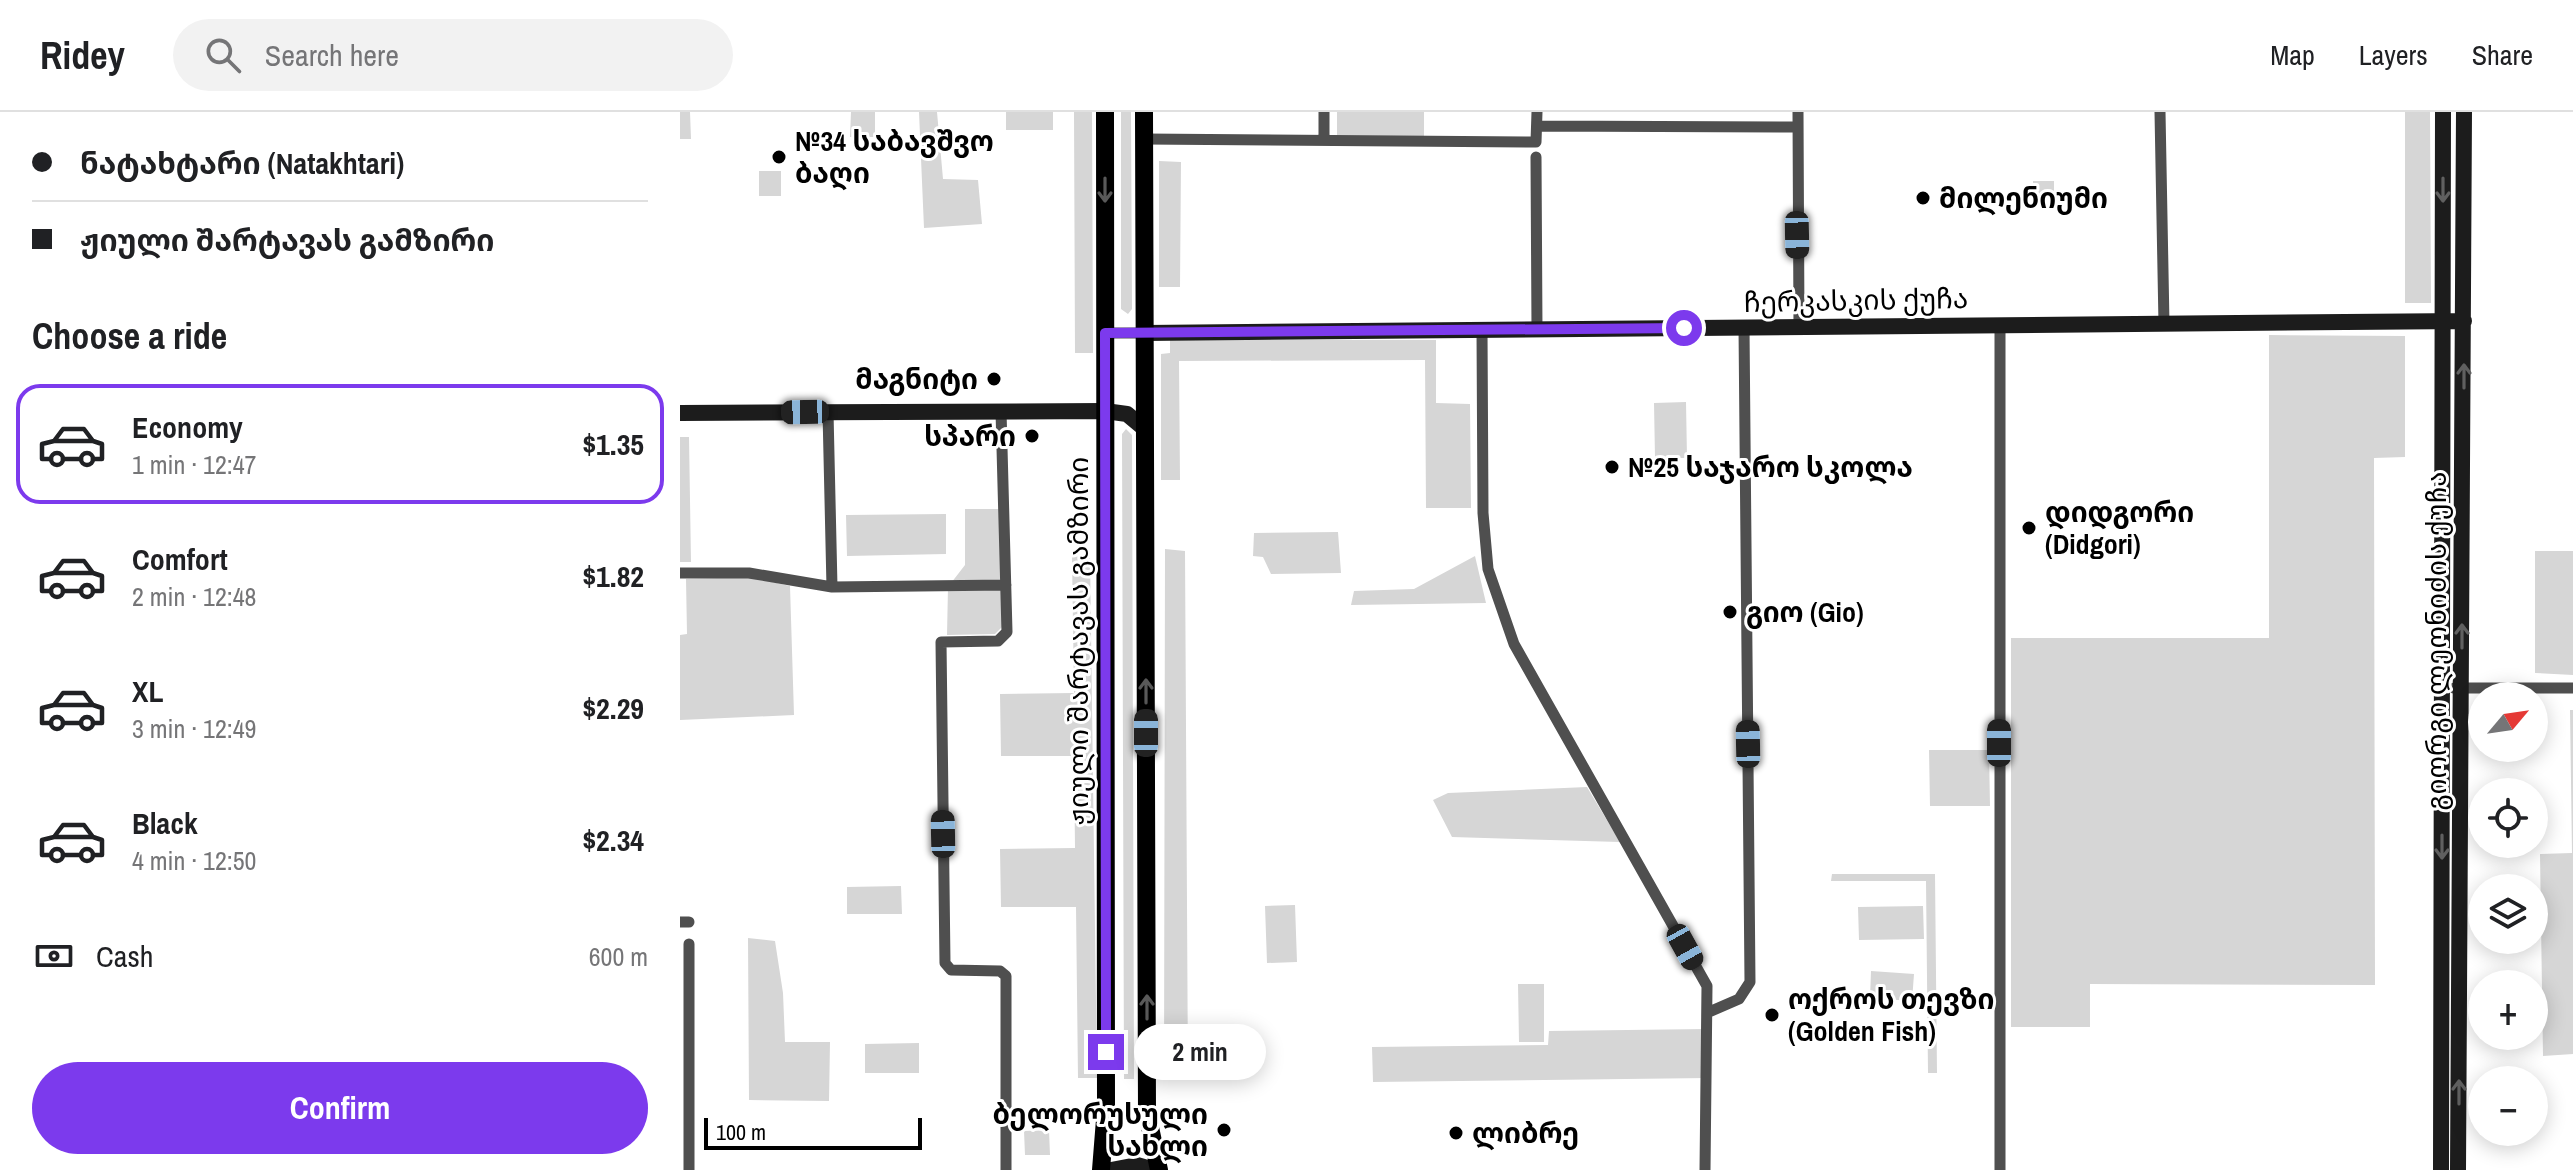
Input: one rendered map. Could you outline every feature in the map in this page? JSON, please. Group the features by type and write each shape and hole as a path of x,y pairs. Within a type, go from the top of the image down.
{"main road":[{"name":"ჟიული შარტავას გამზირი","path":"1101,1170 1106,1107 1105,112"},
{"path":"1144,112 1147,1113 1156,1170"}],"street":[{"path":"1324,112 1324,140"},
{"path":"1144,139 1536,142 1537,112"},
{"path":"1798,112 1799,327"},
{"path":"2160,112 2164,324"},
{"name":"გიორგი ლეონიძის ქუჩა","path":"2441,1170 2443,112"},
{"name":"გიორგი ლეონიძის ქუჩა","path":"2458,1170 2464,112"},
{"path":"1537,126 1798,127"},
{"path":"1536,157 1537,329"},
{"name":"ჩერკასკის ქუჩა","path":"1105,333 2464,321"},
{"path":"2000,325 2000,1170"},
{"path":"1709,1012 1739,999 1750,982 1744,327"},
{"path":"1482,330 1483,513 1488,569 1514,644 1707,986 1705,1170"},
{"path":"1105,411 1127,405 1145,387"},
{"path":"1001,411 1006,585 1004,638 941,642 945,963 951,970 1000,971 1006,976 1006,1170"},
{"path":"680,413 1105,411 1127,414 1145,429"},
{"path":"828,412 832,587"},
{"path":"680,573 749,573 832,587 1006,585"},
{"path":"2442,688 2573,688"},
{"path":"689,944 689,1170"},
{"path":"1111,1170 1137,1165 1156,1170"}],"shaded area":[{"path":"680,112 690,112 691,139 680,139"},
{"path":"851,112 875,112 875,137 850,137"},
{"path":"919,112 937,112 943,179 978,180 982,224 924,228"},
{"path":"1006,112 1053,112 1053,130 1006,130"},
{"path":"1074,112 1092,112 1093,353 1075,353"},
{"path":"1121,112 1131,112 1132,309 1128,314 1121,309"},
{"path":"1337,112 1424,112 1424,136 1337,136"},
{"path":"2405,112 2430,112 2431,303 2405,303"},
{"path":"1159,161 1181,162 1180,287 1159,287"},
{"path":"759,171 781,171 781,196 759,196"},
{"path":"2033,181 2054,181 2054,202 2033,203"},
{"path":"2269,335 2405,336 2405,457 2374,458 2375,985 2090,984 2090,1027 2011,1027 2011,638 2269,638"},
{"path":"1170,340 1436,340 1436,403 1470,404 1471,508 1426,508 1425,360 1179,361 1180,480 1161,480 1161,354 1170,353"},
{"path":"1686,402 1687,458 1655,458 1654,403"},
{"path":"1126,429 1132,435 1134,1079 1124,1079 1122,434"},
{"path":"680,437 689,437 691,562 680,562"},
{"path":"965,509 1000,509 1003,626 995,634 947,635 948,587 965,565"},
{"path":"946,514 946,554 847,556 846,515"},
{"path":"1338,532 1341,573 1271,574 1263,557 1253,556 1254,533"},
{"path":"1165,549 1185,551 1188,1080 1164,1079"},
{"path":"2535,551 2573,551 2573,675 2535,673"},
{"path":"1072,556 1090,556 1097,1078 1078,1078 1076,907 1001,907 1000,849 1075,848 1074,756 1001,756 1000,694 1074,693"},
{"path":"1475,556 1486,603 1351,605 1354,591 1414,589"},
{"path":"750,577 790,586 794,715 680,720 680,635 687,634 686,579"},
{"path":"2570,710 2573,710 2573,1054 2543,1056 2543,1050 2548,1050 2548,970 2542,970 2541,954 2548,954 2548,874 2540,874 2540,858 2548,858 2548,854 2572,853"},
{"path":"1929,750 1989,750 1990,806 1930,806"},
{"path":"1587,787 1620,842 1452,837 1433,800 1448,793"},
{"path":"1832,874 1935,874 1937,1073 1928,1073 1926,881 1831,881"},
{"path":"901,886 902,914 847,914 847,887"},
{"path":"1295,905 1297,962 1267,963 1265,906"},
{"path":"1923,906 1924,939 1859,940 1858,907"},
{"path":"748,938 775,941 783,993 785,1042 830,1042 829,1101 749,1100"},
{"path":"1871,971 1914,974 1912,1001 1870,998"},
{"path":"1518,984 1544,984 1544,1042 1519,1042"},
{"path":"1706,1029 1707,1078 1373,1082 1372,1047 1548,1045 1549,1031"},
{"path":"919,1043 919,1073 865,1073 865,1044"},
{"path":"1049,1130 1050,1155 1025,1155 1024,1131"}],"place":[{"name":"№34 საბავშვო ბაღი","path":"779,157"},
{"name":"მილენიუმი","path":"1923,198"},
{"name":"მაგნიტი","path":"994,379"},
{"name":"სპარი","path":"1032,436"},
{"name":"№25 საჯარო სკოლა","path":"1612,467"},
{"name":"დიდგორი (Didgori)","path":"2029,528"},
{"name":"გიო (Gio)","path":"1730,612"},
{"name":"ოქროს თევზი (Golden Fish)","path":"1772,1015"},
{"name":"ბელორუსული სახლი","path":"1224,1130"},
{"name":"ლიბრე","path":"1456,1133"}],"route":[{"path":"1106,1052 1105,333 1684,328"}]}
